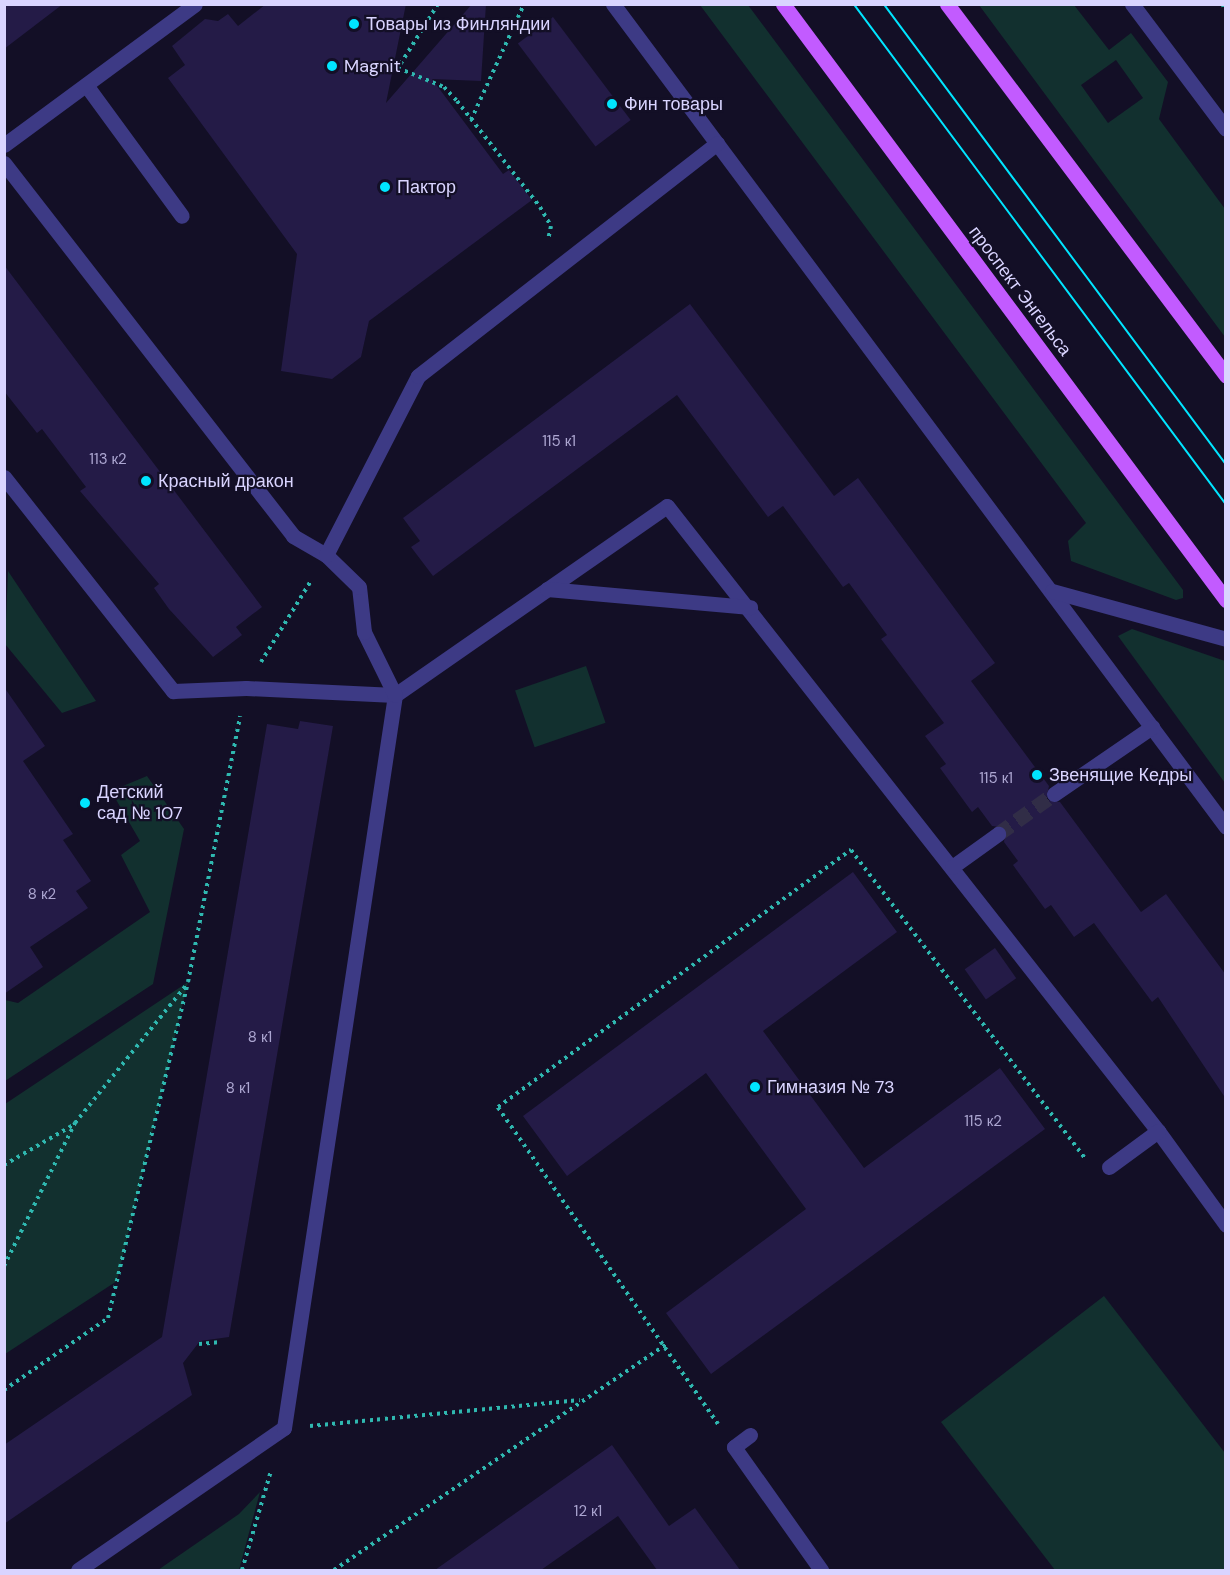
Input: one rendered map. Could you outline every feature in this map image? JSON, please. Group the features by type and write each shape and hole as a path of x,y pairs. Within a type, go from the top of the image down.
{"main road":[{"name":"проспект Энгельса","path":"783,4 1226,600"},
{"path":"947,4 1226,376"}],"street":[{"path":"4,145 195,4"},
{"path":"613,4 1226,827"},
{"path":"1132,4 1226,129"},
{"path":"86,85 182,216"},
{"path":"326,555 418,376 717,143"},
{"path":"4,163 292,536 326,555 359,587 364,632 395,695 284,1428 78,1570"},
{"path":"4,477 173,691 246,688 395,695 667,506 750,607 1158,1131 1226,1225"},
{"path":"547,589 750,607"},
{"path":"1052,591 1226,639"},
{"path":"1054,794 1152,727"},
{"path":"952,867 998,834"},
{"path":"1110,1167 1158,1131"},
{"path":"750,1435 734,1447 821,1570"}],"path":[{"path":"438,4 398,68 444,87 471,120 540,207 551,226 546,252"},
{"path":"471,120 524,4"},
{"path":"1222,4 1226,10"},
{"path":"4,1390 108,1318 188,982 246,688 326,555"},
{"path":"734,1447 666,1344 498,1107 851,850 1091,1166"},
{"path":"4,1266 75,1123 188,982"},
{"path":"4,1165 75,1123"},
{"path":"199,1344 221,1342"},
{"path":"333,1570 580,1400 666,1344"},
{"path":"242,1570 284,1428 580,1400"}],"green space":[{"path":"700,5 748,5 1183,590 1183,598 1176,600 1071,561 1068,541 1086,523"},
{"path":"979,5 1074,5 1109,50 1131,33 1168,82 1159,119 1225,209 1225,337","holes":["1116,60 1143,98 1108,123 1081,85"]},
{"path":"8,571 96,701 62,713 5,644"},
{"path":"1132,629 1225,661 1225,783 1118,636"},
{"path":"586,666 606,723 535,747 515,690"},
{"path":"147,776 184,829 153,984 5,1081 5,1000 18,1003 150,912 121,855 140,841 111,791"},
{"path":"188,982 117,1281 5,1354 5,1104"},
{"path":"1104,1296 1225,1453 1225,1570 1055,1570 941,1422"},
{"path":"260,1492 239,1570 158,1570 239,1514"}],"building":[{"path":"4,4 63,4 4,49"},
{"name":"Пактор","path":"266,4 406,4 386,103 472,4 486,4 481,81 432,79 503,174 509,170 532,200 369,321 361,357 332,379 281,371 297,254 168,78 185,65 172,46 205,19 218,21 228,14 238,26"},
{"path":"553,17 631,120 595,147 518,43"},
{"path":"4,265 262,607 236,627 242,635 213,657 169,609 154,588 159,584 80,491 86,487 42,429 37,433 4,391"},
{"path":"690,304 834,496 858,478 995,663 971,681 1049,786 1046,800 1060,802 1141,912 1166,894 1226,975 1226,1099 1158,997 1152,1002 1094,923 1074,937 1051,905 1045,909 1013,865 1018,861 1004,842 1006,828 992,826 978,807 972,812 940,768 946,764 925,736 944,723 881,639 887,635 849,583 843,587 783,506 768,517 677,395 433,576 411,547 420,541 403,518"},
{"path":"4,687 45,746 23,761 73,834 63,840 91,881 76,891 88,908 30,947 43,967 4,994"},
{"path":"300,721 333,726 229,1337 200,1341 183,1363 192,1395 4,1524 4,1445 162,1337 267,724 298,729"},
{"path":"853,872 897,932 763,1031 864,1168 1000,1068 1045,1129 711,1374 666,1313 806,1209 706,1073 567,1176 523,1116"},
{"path":"995,948 1016,978 986,1000 965,969"},
{"path":"612,1445 669,1526 695,1508 740,1570 657,1570 618,1516 541,1570 435,1570"}],"tunnel":[{"path":"998,834 1054,794"}],"tram line":[{"path":"854,4 1226,504"},
{"path":"884,4 1226,464"}],"place":[{"name":"Товары из Финляндии","path":"354,24"},
{"name":"Magnit","path":"332,66"},
{"name":"Фин товары","path":"612,104"},
{"name":"Пактор","path":"385,187"},
{"name":"Красный дракон","path":"146,481"},
{"name":"Звенящие Кедры","path":"1037,775"},
{"name":"Детский сад № 107","path":"85,803"},
{"name":"Гимназия № 73","path":"755,1087"}]}
